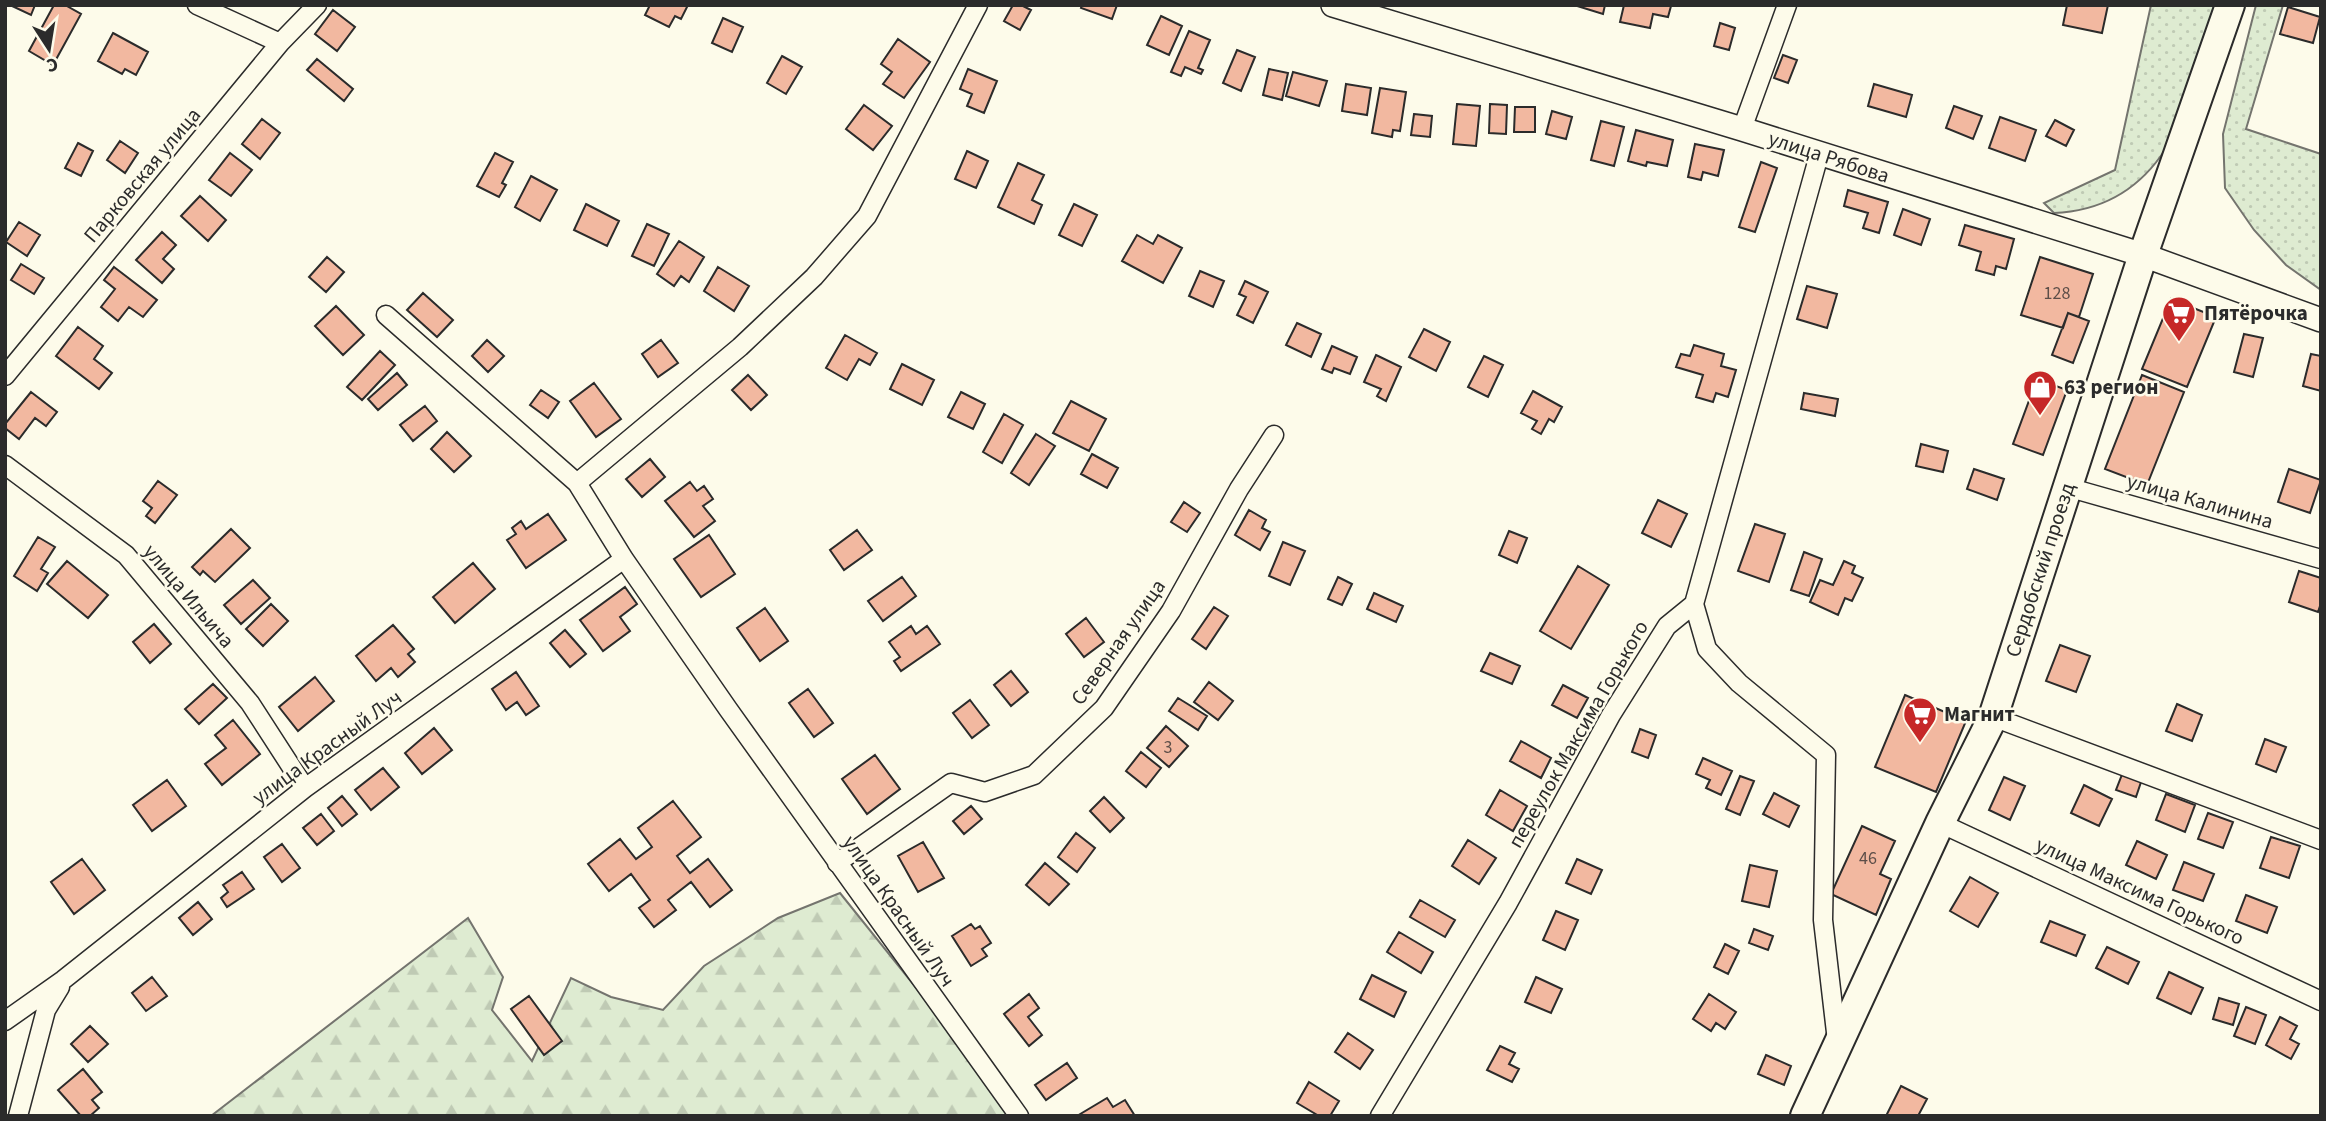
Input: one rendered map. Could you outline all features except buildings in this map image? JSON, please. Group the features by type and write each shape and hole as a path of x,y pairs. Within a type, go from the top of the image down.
{"main road":[{"name":"Сердобский проезд","path":"1805,1116 1940,823 1993,717 2143,255 2230,5"}],"street":[{"path":"197,5 280,43"},
{"name":"Парковская улица","path":"5,376 280,43 317,5"},
{"path":"577,483 740,347 814,277 867,216 978,5"},
{"name":"улица Рябова","path":"1333,5 1742,129 2143,255 2321,320"},
{"path":"1742,129 1787,5"},
{"path":"1819,155 1694,604 1707,649 1739,683 1826,755 1823,920 1838,1044"},
{"name":"улица Красный Луч","path":"386,315 577,483 624,559 1018,1116"},
{"name":"Северная улица","path":"837,863 951,783 985,792 1034,775 1104,708 1171,611 1239,489 1274,435"},
{"name":"улица Ильича","path":"5,465 126,555 250,703 305,789"},
{"name":"улица Калинина","path":"2067,487 2321,559"},
{"name":"улица Красный Луч","path":"5,1021 63,980 305,789 624,559"},
{"name":"переулок Максима Горького","path":"1380,1116 1508,903 1618,704 1667,626 1694,604"},
{"path":"1993,717 2321,840"},
{"name":"улица Максима Горького","path":"1940,823 2321,1001"},
{"name":"улица Красный Луч","path":"18,1116 46,1010 63,980"}],"green space":[{"path":"2151,5 2223,5 2186,109 2170,141 2150,169 2125,191 2094,206 2054,213 2044,203 2115,170"},
{"path":"2256,5 2283,5 2246,129 2321,154 2321,290 2286,265 2254,230 2225,188 2223,134"},
{"path":"840,893 1019,1116 211,1116 468,918 503,977 492,1010 532,1061 571,978 611,997 663,1010 704,966 778,918"}],"place":[{"name":"Пятёрочка","path":"2179,343"},
{"name":"63 регион","path":"2040,417"},
{"name":"Магнит","path":"1920,744"}]}
